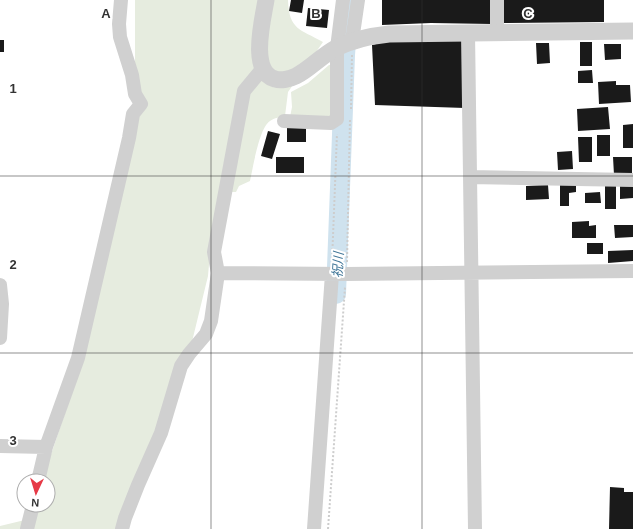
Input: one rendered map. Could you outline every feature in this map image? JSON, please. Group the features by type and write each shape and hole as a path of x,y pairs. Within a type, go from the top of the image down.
{"street":[{"path":"40,473 46,447 78,358 130,138 133,114 141,104 135,94 132,75 120,37 119,24 121,0"},
{"path":"266,0 260,39 260,58 267,75 274,79 283,80 292,78 346,44 377,35 633,31"},
{"path":"343,0 346,44"},
{"path":"284,122 331,124 337,119 346,44 358,0"},
{"path":"497,0 497,32"},
{"path":"468,33 475,529"},
{"path":"122,529 125,518 161,433 181,366 188,354 206,334 211,321 218,273 214,252 244,91 263,68"},
{"path":"470,177 633,180"},
{"path":"218,273 337,274 633,271"},
{"path":"314,529 337,274"},
{"path":"0,285 2,304 0,338"},
{"path":"0,446 46,447"},
{"path":"27,529 31,513"}],"path":[{"path":"337,119 337,274"}],"shaded area":[{"path":"135,0 288,0 293,23 302,31 323,42 288,92 285,116 275,118 266,125 257,149 250,181 239,186 236,192 231,192 212,230 208,276 189,354 131,502 129,529 0,529 0,526 29,519 31,513 56,513 56,473 45,473 79,372 135,94"},
{"path":"329,65 332,65 331,123 290,117 292,107 291,92 308,83"}],"building":[{"path":"291,0 304,0 302,13 289,11"},
{"path":"382,0 490,0 492,24 431,23 382,25"},
{"path":"502,0 604,0 604,22 503,23"},
{"path":"308,8 329,10 327,28 306,26"},
{"path":"465,39 465,108 375,105 372,45 384,42"},
{"path":"0,40 4,40 4,52 0,52"},
{"path":"580,42 592,42 592,66 580,66"},
{"path":"536,43 549,43 550,63 537,64"},
{"path":"604,44 621,44 621,59 605,60"},
{"path":"592,70 593,83 578,83 578,71"},
{"path":"616,81 616,85 630,85 631,102 599,104 598,82"},
{"path":"608,107 610,129 578,131 577,109"},
{"path":"633,124 633,148 623,148 623,125"},
{"path":"287,128 306,128 306,142 287,142"},
{"path":"268,131 280,134 272,159 261,156"},
{"path":"597,135 610,135 610,156 597,156"},
{"path":"578,137 592,137 592,162 579,162"},
{"path":"572,151 573,169 558,170 557,152"},
{"path":"276,157 304,157 304,173 276,173"},
{"path":"613,157 632,157 632,174 614,175"},
{"path":"560,182 576,182 576,192 569,193 569,206 560,206"},
{"path":"605,183 616,183 616,209 605,209"},
{"path":"548,185 549,199 526,200 526,186"},
{"path":"620,185 633,185 633,198 620,199"},
{"path":"600,192 601,203 585,203 585,193"},
{"path":"589,221 589,226 596,225 596,238 572,238 572,222"},
{"path":"614,225 633,225 633,237 615,238"},
{"path":"587,243 603,243 603,254 587,254"},
{"path":"633,250 633,261 608,263 608,251"},
{"path":"610,487 624,488 624,492 633,492 633,529 609,529"}],"waterway":[{"name":"祝川","path":"336,294 345,55 349,0"}]}
